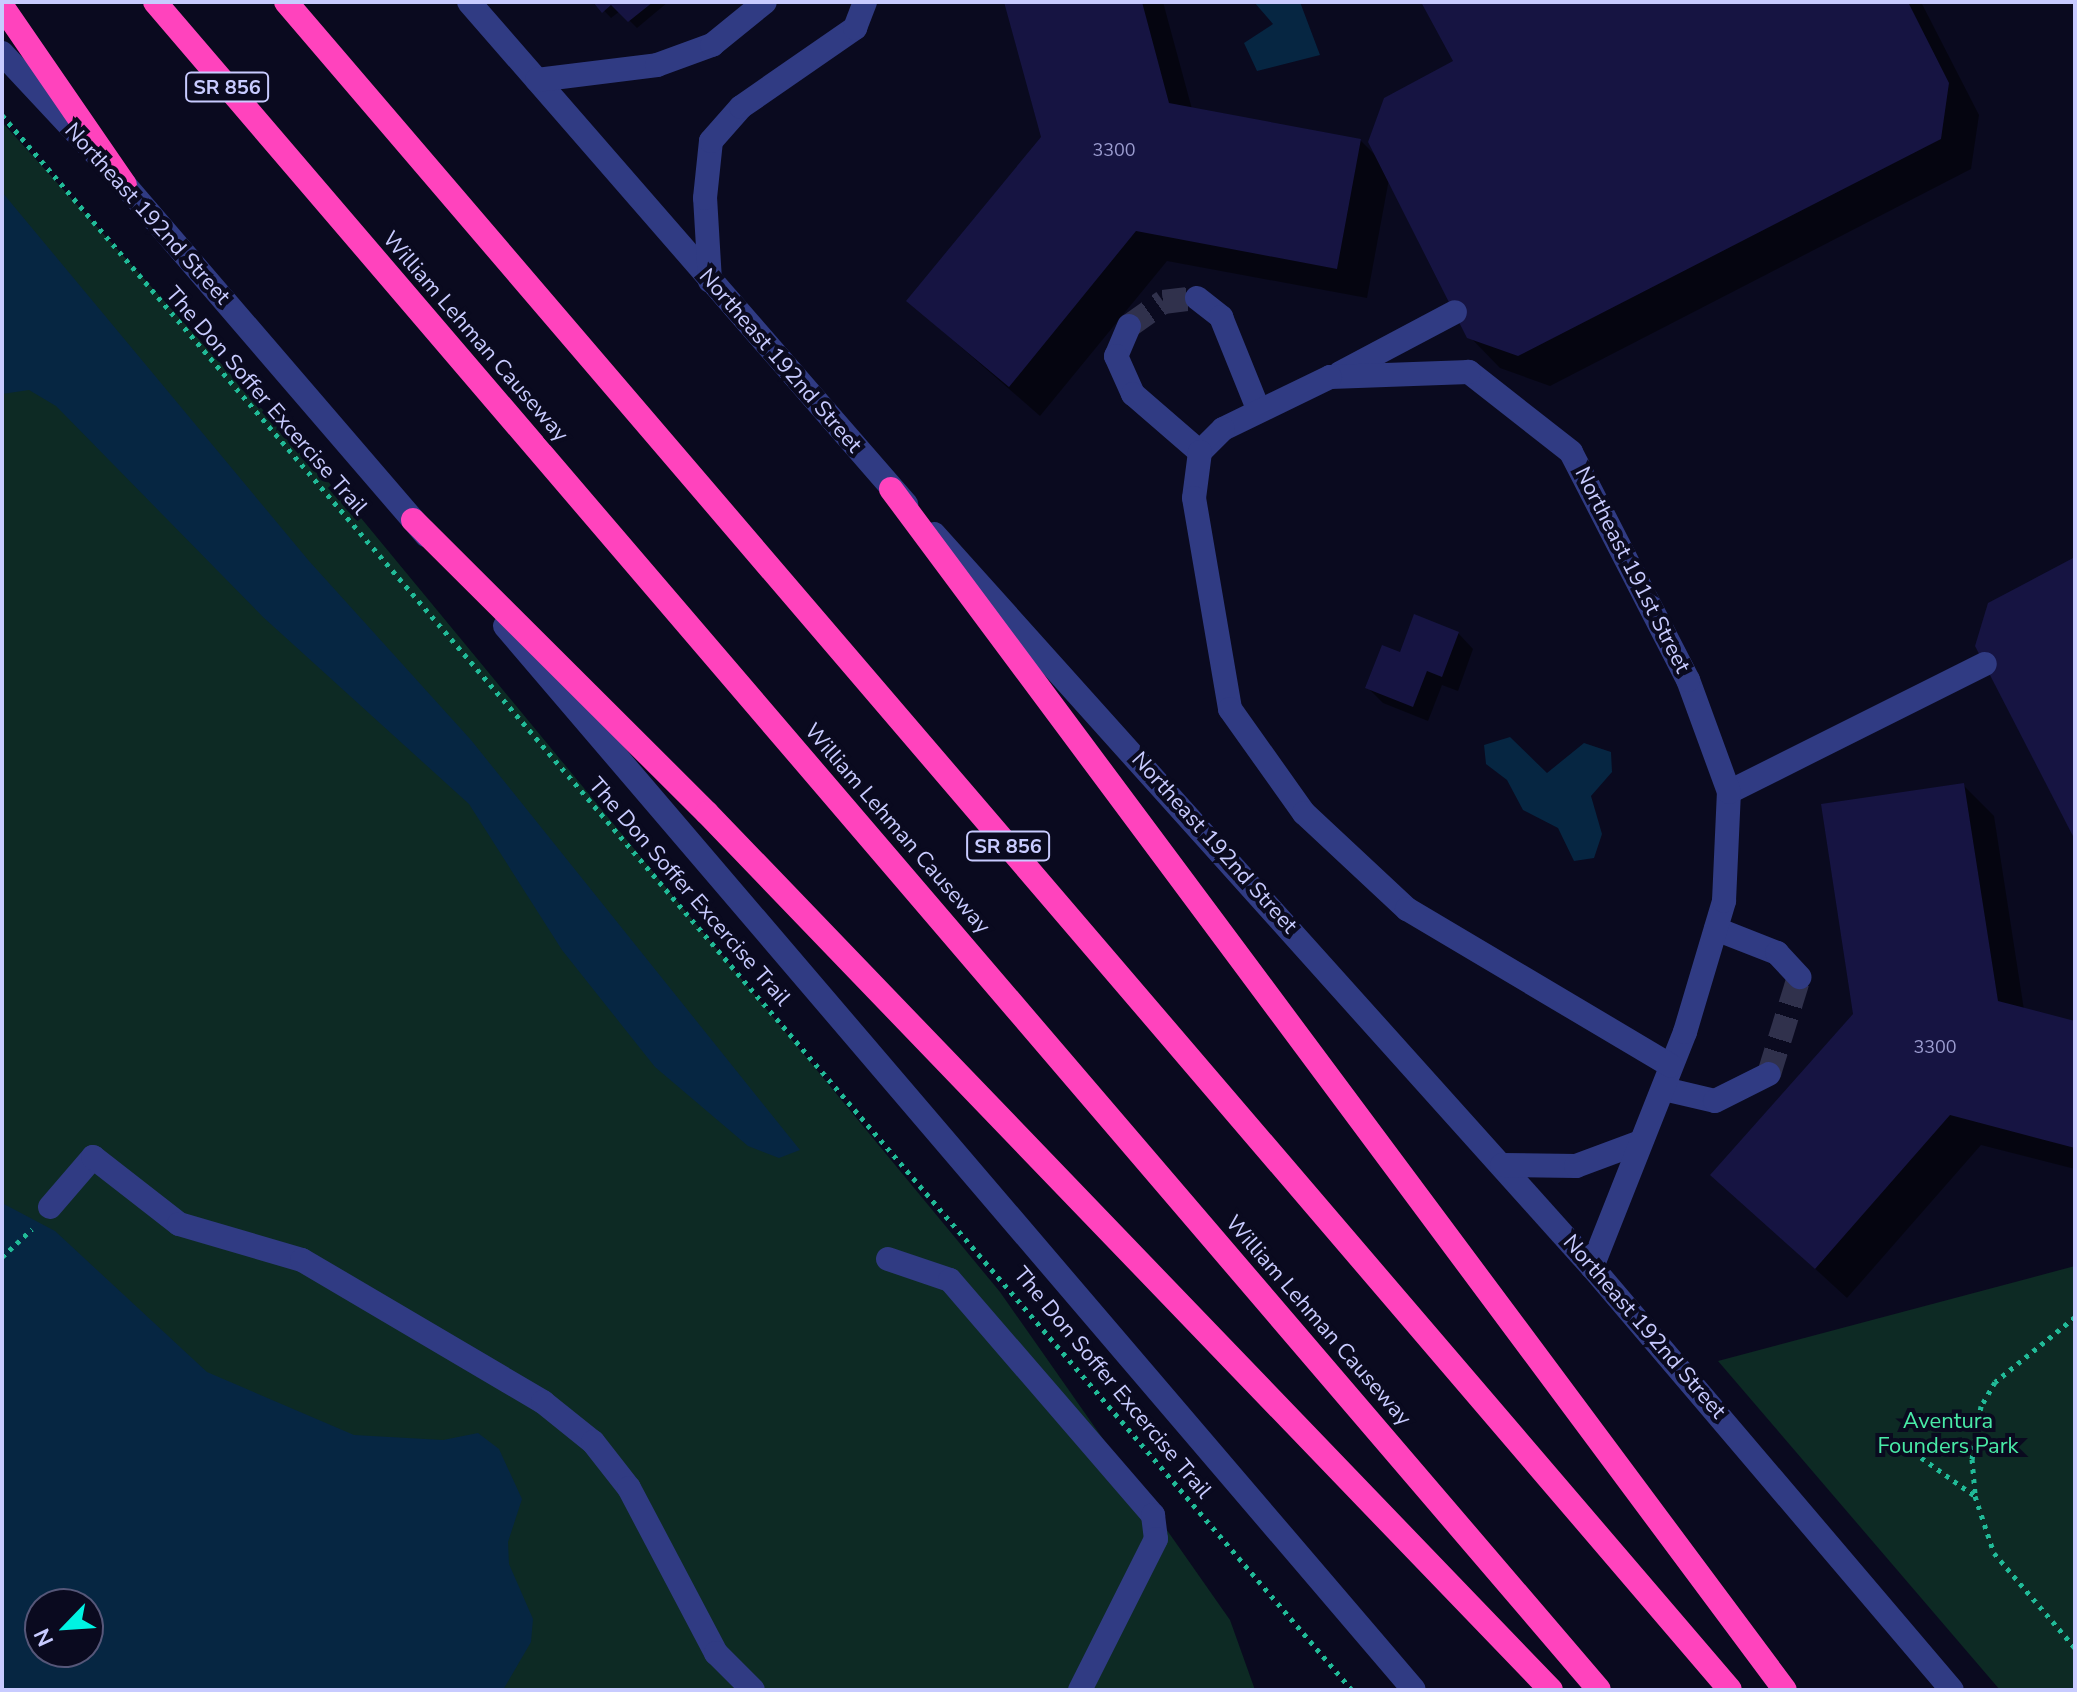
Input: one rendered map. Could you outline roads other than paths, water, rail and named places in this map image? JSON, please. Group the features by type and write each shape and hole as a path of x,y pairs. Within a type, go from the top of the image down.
{"highway":[{"name":"William Lehman Causeway","path":"155,2 1599,1690"},
{"name":"SR 856","path":"286,2 1730,1690"},
{"path":"2,6 125,185"},
{"path":"891,489 1785,1690"},
{"path":"413,520 707,813 1551,1690"}],"street":[{"name":"Northeast 192nd Street","path":"469,2 891,489 1592,1267 1952,1690"},
{"path":"537,80 657,65 712,45 765,2"},
{"path":"710,281 705,198 711,141 741,107 855,28 865,2"},
{"name":"Northeast 192nd Street","path":"2,53 125,185 1414,1690"},
{"path":"1197,298 1221,317 1259,411"},
{"path":"1330,377 1455,312"},
{"path":"1129,326 1116,356 1133,394 1200,452 1194,498 1205,593 1230,709 1304,813 1407,909 1667,1078 1715,1101 1769,1074"},
{"name":"Northeast 191st Street","path":"1200,452 1223,429 1330,377 1469,372 1571,452 1688,680 1729,792 1716,929 1667,1078 1638,1143 1592,1267"},
{"path":"1729,792 1985,664"},
{"path":"1716,929 1777,953 1799,977"},
{"path":"1502,1165 1576,1166 1638,1143"},
{"path":"50,1207 93,1157 179,1224 302,1260 543,1402 593,1442 629,1488 716,1653 753,1690"},
{"path":"888,1259 950,1280 1153,1515 1156,1539 1080,1690"}],"water":[{"path":"1254,2 1300,2 1320,55 1257,71 1244,43 1273,24"},
{"path":"2,192 309,561 471,740 800,1150 779,1158 748,1146 655,1067 562,950 469,804 263,617 56,406 29,390 2,394"},
{"path":"1510,737 1547,773 1584,743 1611,752 1612,772 1591,796 1602,834 1594,858 1574,861 1558,828 1523,810 1507,780 1486,764 1484,745"},
{"path":"2,1203 55,1231 207,1372 354,1435 443,1440 478,1433 499,1449 522,1499 508,1542 509,1564 533,1619 531,1642 503,1690 2,1690"}],"tunnel":[{"path":"1129,326 1163,302 1197,298"},
{"path":"1769,1074 1799,977"}],"park label":[{"name":"Aventura Founders Park","path":"1948,1434"}]}
